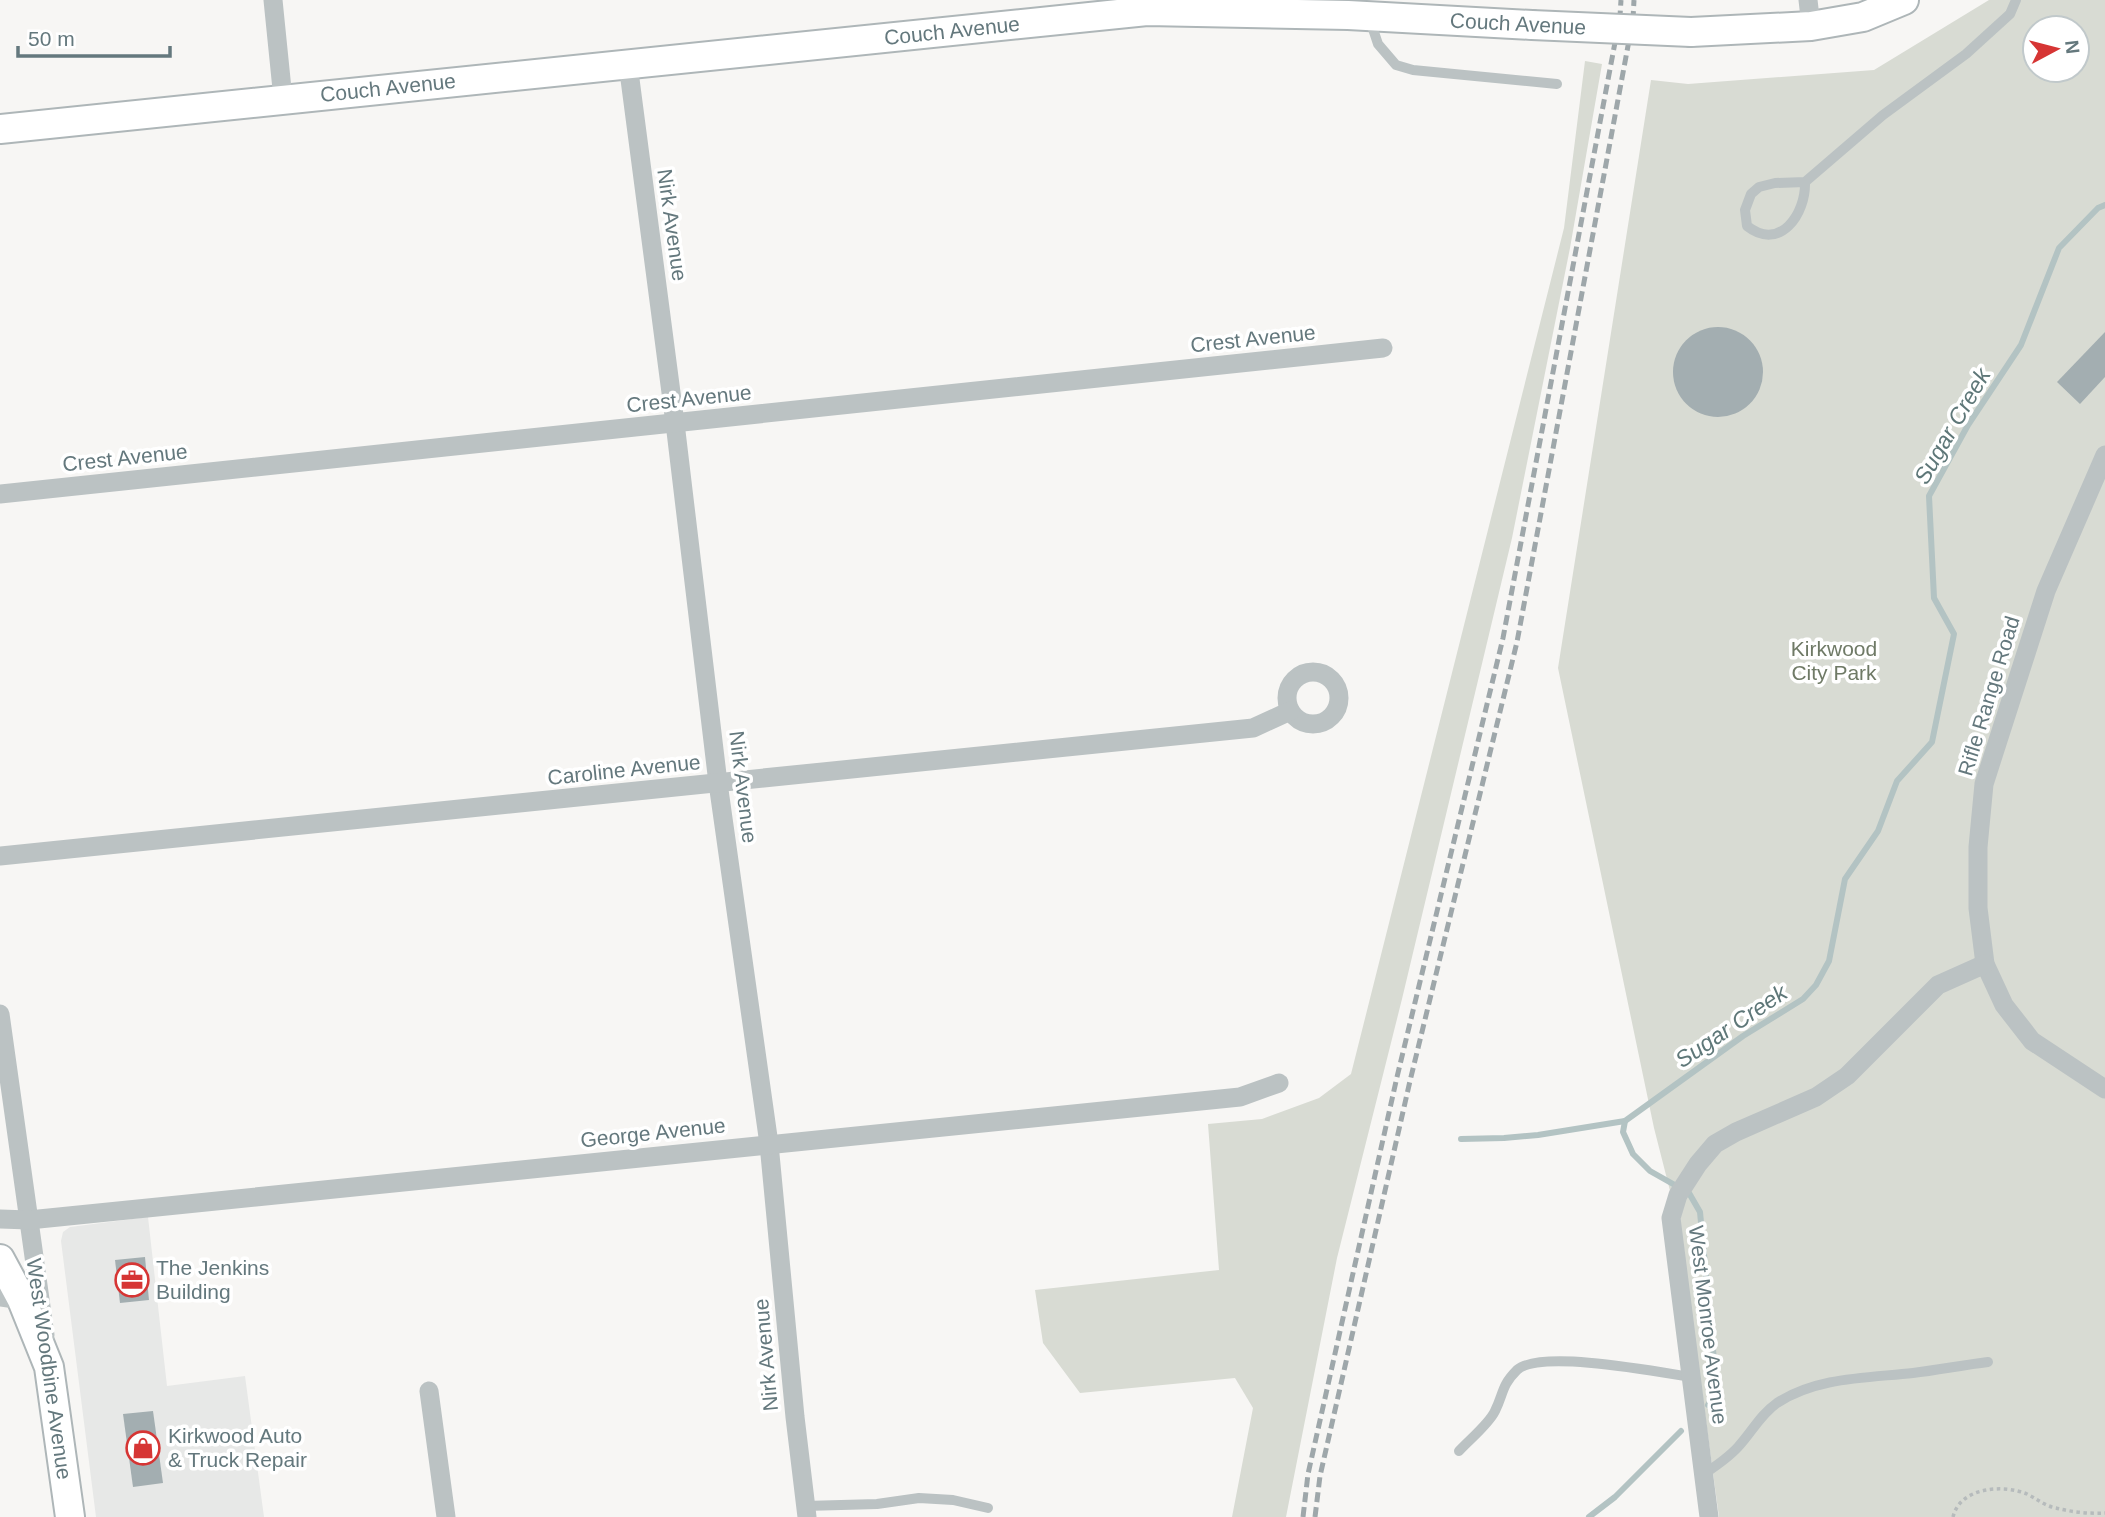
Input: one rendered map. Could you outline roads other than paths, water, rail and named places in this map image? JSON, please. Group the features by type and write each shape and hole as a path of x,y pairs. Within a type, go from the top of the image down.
{"street":[{"path":"273,0 284,99"},
{"name":"Couch Avenue","path":"0,129 628,64 1146,6 1359,11 1532,25 1691,32 1809,13 1863,17 1904,0"},
{"name":"Nirk Avenue","path":"628,64 676,423 718,783 769,1144 806,1511"},
{"name":"Crest Avenue","path":"0,494 1383,348"},
{"name":"Rifle Range Road","path":"2105,454 2046,591 1983,784 1978,847 1978,896 1985,964 2004,1005 2032,1041 2105,1089"},
{"name":"Caroline Avenue","path":"0,856 1253,728 1290,711"},
{"name":"West Monroe Avenue","path":"1709,1517 1671,1218 1678,1195 1714,1144 1816,1097 1847,1076 1938,985 1985,964"},
{"name":"West Woodbine Avenue","path":"0,1014 70,1517"},
{"name":"George Avenue","path":"29,1220 1240,1097 1279,1083"},
{"path":"0,1219 29,1220"},
{"path":"0,1259 11,1299 49,1367"},
{"path":"429,1391 446,1517"}],"lane":[{"path":"1805,182 1806,191 1799,214 1786,229 1771,235 1758,234 1747,226 1745,210 1751,194 1759,187 1776,183 1805,182 1883,115 1966,54 2010,14 2016,0"},
{"path":"1359,11 1378,44 1396,65 1413,70 1557,84"},
{"path":"1459,1451 1494,1414 1504,1384 1520,1367 1541,1363 1590,1362 1691,1377"},
{"path":"1703,1474 1723,1461 1739,1446 1756,1422 1791,1395 1827,1382 1988,1362"},
{"path":"806,1511 919,1498 953,1500 988,1508"}],"waterway":[{"name":"Sugar Creek","path":"1461,1139 1538,1135 1625,1121 1743,1036 1803,999 1816,985 1829,961 1845,879 1878,831 1897,781 1932,742 1954,634 1934,598 1929,496 1968,425 2021,345 2059,248 2098,208 2105,205"},
{"name":"Sugar Creek","path":"1625,1121 1623,1132 1633,1154 1650,1171 1689,1193 1700,1212 1716,1381 1713,1397 1708,1405"},
{"name":"Sugar Creek","path":"1589,1517 1615,1497 1681,1431"}],"railway":[{"path":"1303,1517 1308,1474 1397,1077 1503,638 1621,0"},
{"path":"1315,1517 1320,1476 1410,1081 1517,642 1633,19 1634,0"}],"place":[{"name":"The Jenkins Building","path":"132,1280"},
{"name":"Kirkwood Auto & Truck Repair","path":"143,1448"}],"park label":[{"name":"Kirkwood City Park","path":"1834,661"}]}
